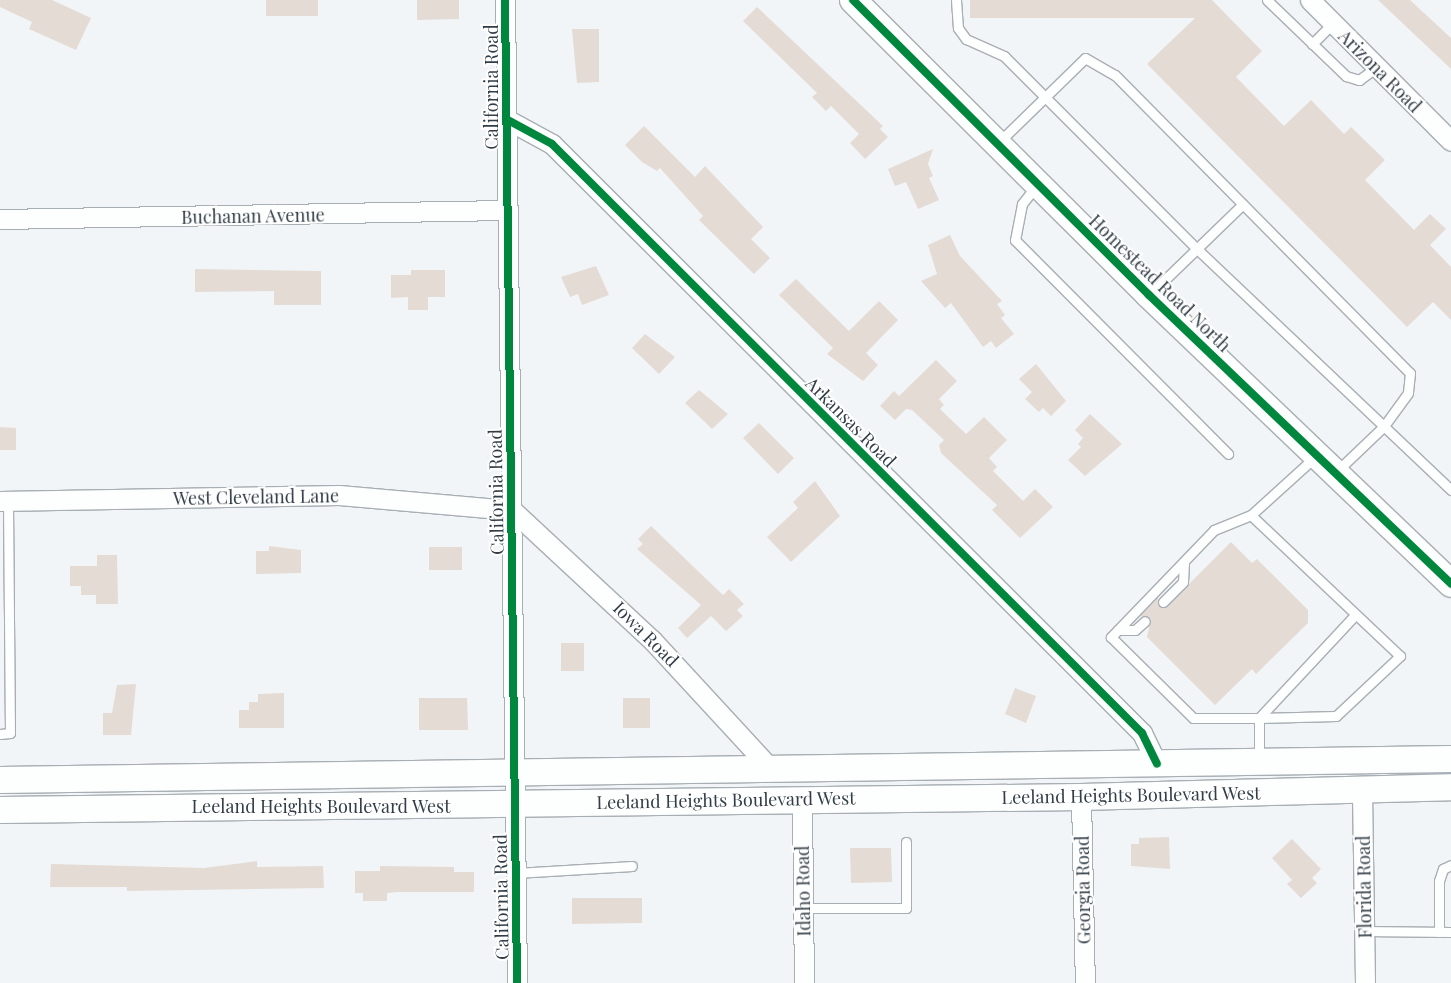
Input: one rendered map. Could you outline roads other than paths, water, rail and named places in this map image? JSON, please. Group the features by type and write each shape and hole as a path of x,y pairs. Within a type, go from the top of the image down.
{"main road":[{"name":"Homestead Road North","path":"853,0 996,145 1038,184 1149,295 1451,584"},
{"name":"Leeland Heights Boulevard West","path":"0,780 1260,763 1451,758"},
{"name":"Leeland Heights Boulevard West","path":"0,810 1082,797 1362,792 1451,787"}],"street":[{"name":"California Road","path":"505,0 506,210 518,983"},
{"name":"Arizona Road","path":"1310,0 1451,141"},
{"name":"Arkansas Road","path":"506,119 552,144 1142,733 1158,764"},
{"name":"Buchanan Avenue","path":"0,219 506,210"},
{"name":"West Cleveland Lane","path":"4,501 339,495 512,510"},
{"name":"Iowa Road","path":"512,510 652,640 771,769"},
{"name":"Florida Road","path":"1362,792 1365,983"},
{"name":"Georgia Road","path":"1082,797 1086,983"},
{"name":"Idaho Road","path":"802,799 804,983"}],"lane":[{"path":"956,0 958,28 966,39 1004,56 1196,248 1451,490"},
{"path":"1267,0 1312,44 1354,80 1364,78 1376,67"},
{"path":"1312,44 1333,23"},
{"path":"996,145 1085,58 1100,64 1243,204 1410,373 1408,393 1384,426 1251,515 1214,530 1111,637 1193,718 1336,716 1400,656 1251,515"},
{"path":"1038,184 1022,204 1015,240 1228,454"},
{"path":"1149,295 1243,204"},
{"path":"0,734 10,734 4,501"},
{"path":"1163,602 1183,582 1184,562"},
{"path":"1260,763 1259,718 1355,614"},
{"path":"1118,630 1135,630 1145,621"},
{"path":"804,908 906,908 906,842"},
{"path":"1439,932 1439,881 1443,869 1451,865"},
{"path":"516,873 632,866"},
{"path":"1364,930 1451,932"}]}
